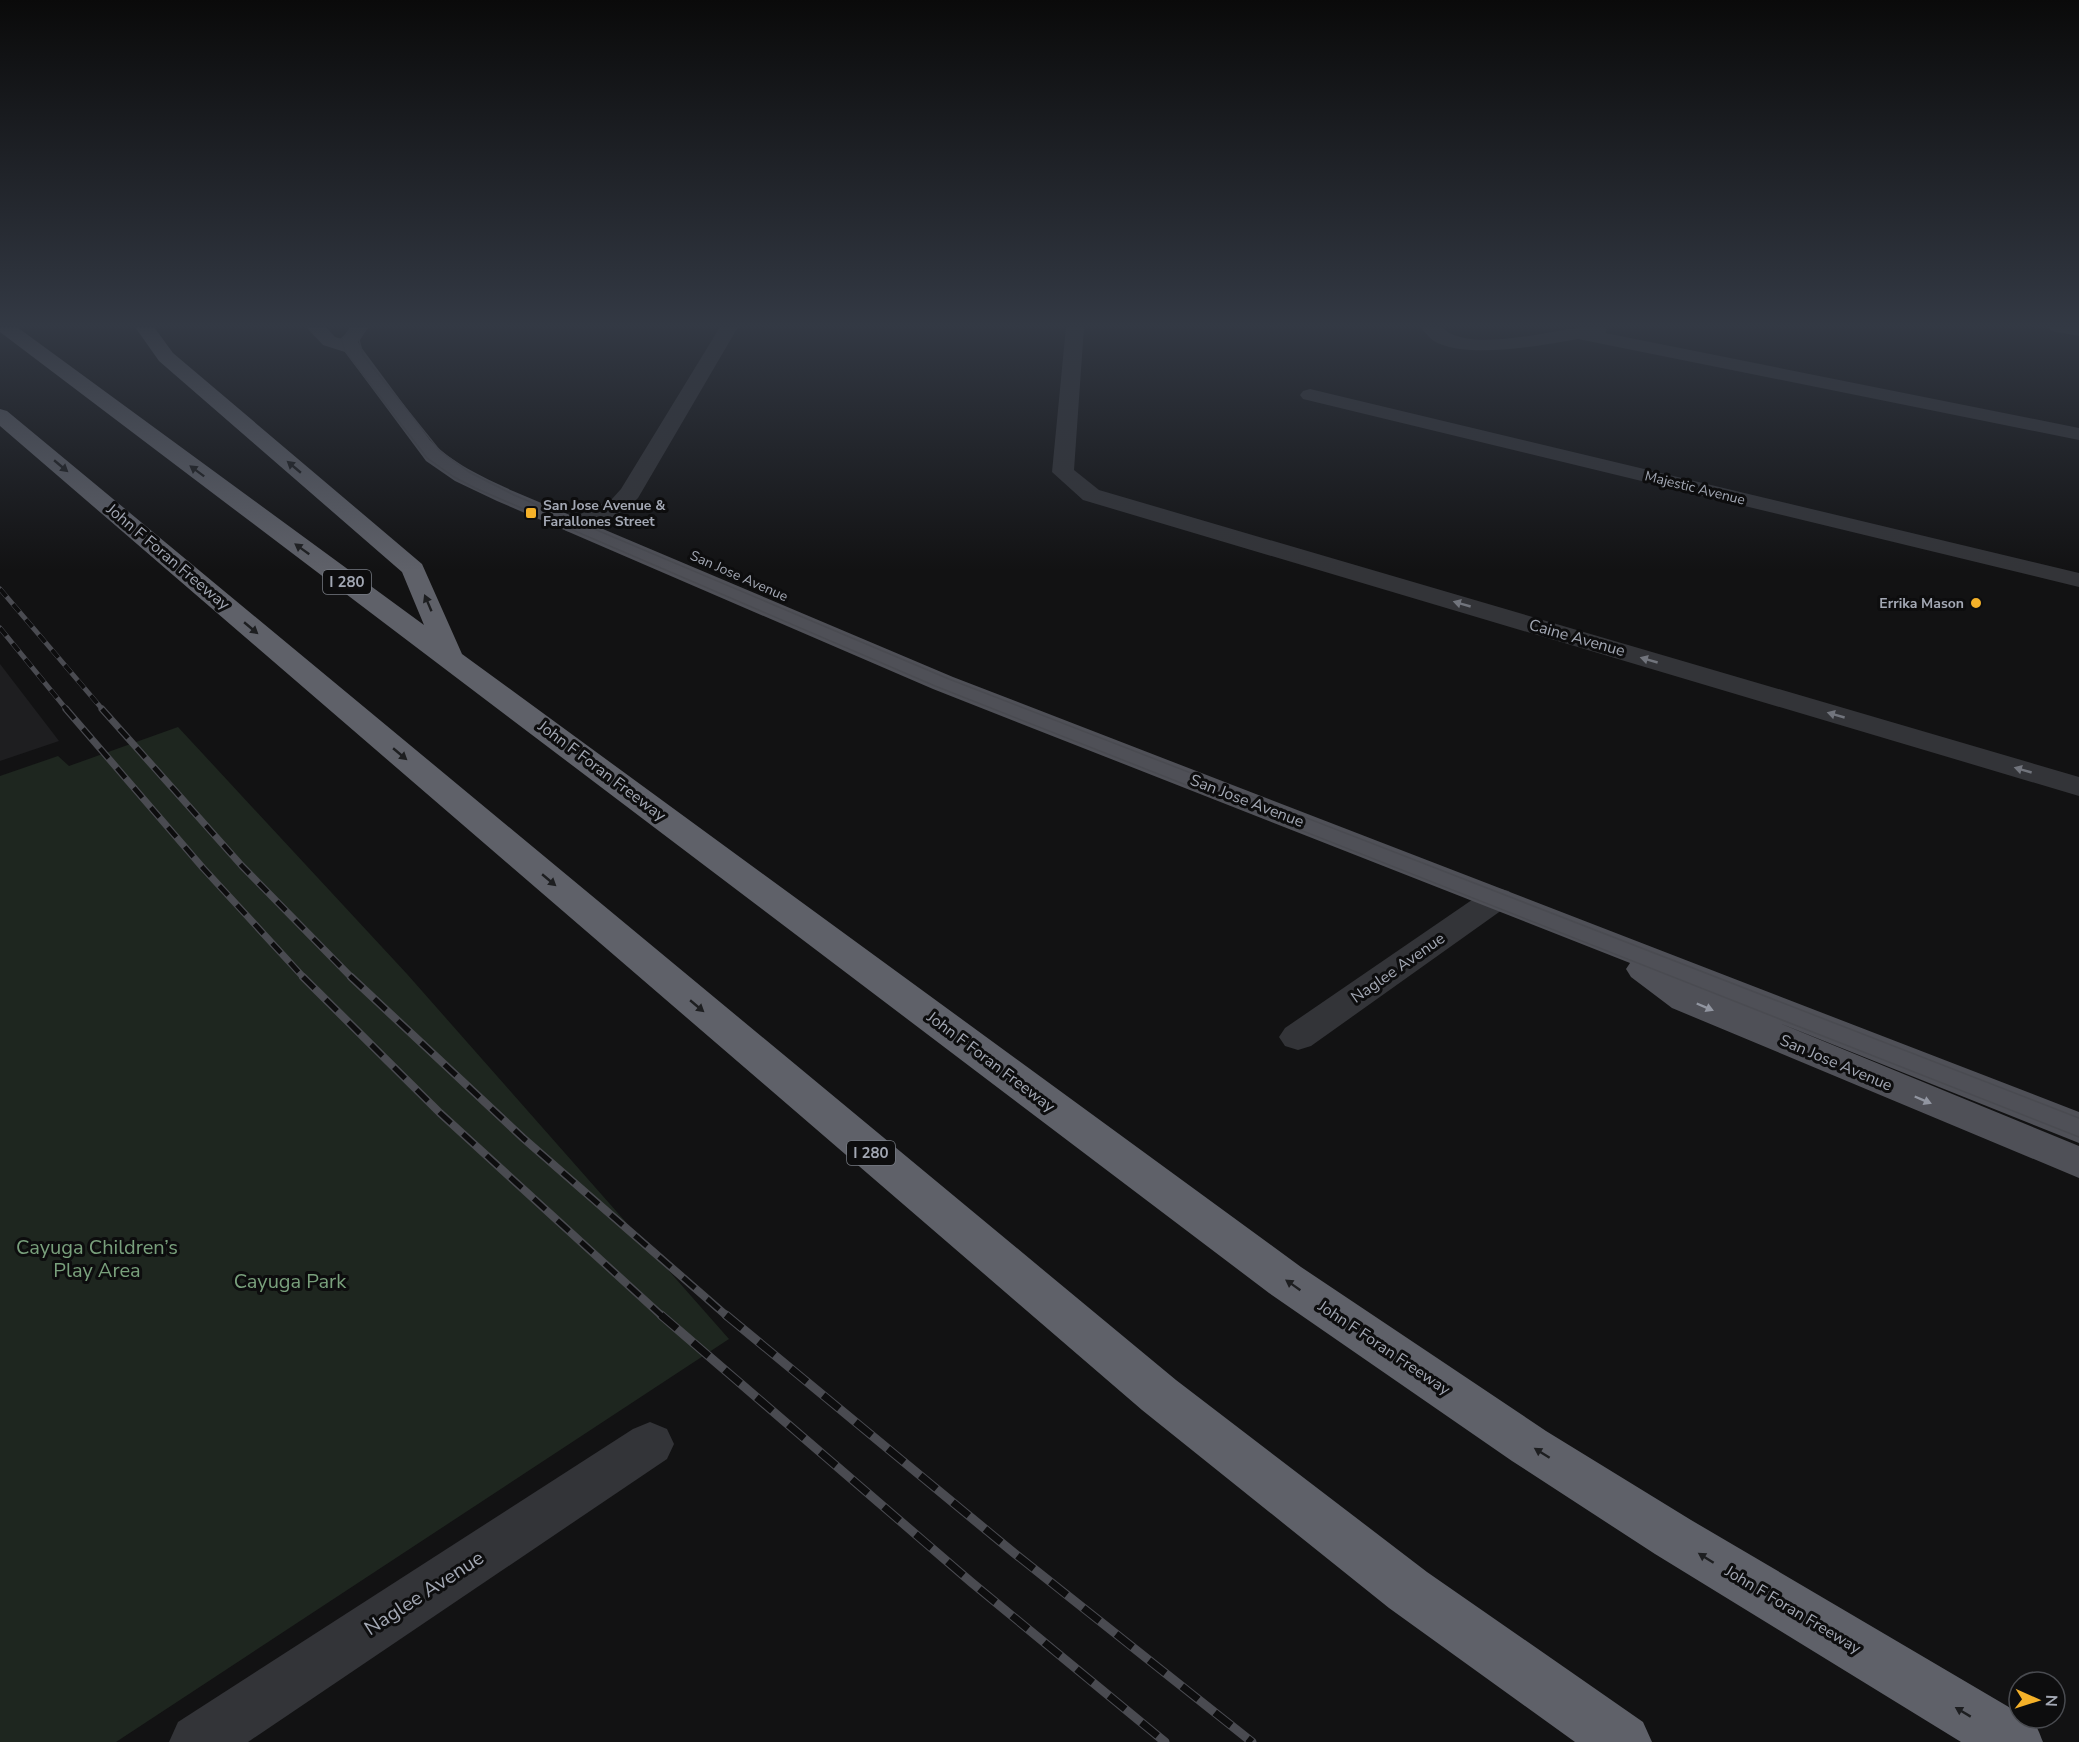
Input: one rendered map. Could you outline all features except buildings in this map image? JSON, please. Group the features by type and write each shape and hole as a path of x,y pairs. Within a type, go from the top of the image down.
{"highway":[{"name":"John F Foran Freeway","path":"113,408 451,657 1276,1273 1529,1446 1664,1531 2014,1742"},
{"path":"226,408 413,569 451,657"},
{"name":"John F Foran Freeway","path":"0,415 1159,1395 1408,1590 1623,1742"}],"main road":[{"name":"San Jose Avenue","path":"400,408 423,444 434,456 463,476 574,526 622,526 714,563 825,615 891,662 2079,1128"},
{"name":"San Jose Avenue","path":"1604,940 1685,999 2079,1163"}],"street":[{"path":"574,526 620,504 630,493 681,408"},
{"name":"Caine Avenue","path":"1068,408 1063,472 1091,495 2079,787"},
{"name":"Majestic Avenue","path":"1365,408 2079,580"},
{"path":"1951,408 2079,434"},
{"name":"Naglee Avenue","path":"1298,1037 1497,898"},
{"name":"Naglee Avenue","path":"198,1742 650,1444"}],"shaded area":[{"path":"0,664 59,741 0,761"}],"green space":[{"name":"Cayuga Park","path":"178,727 407,974 729,1339 116,1742 0,1742 0,776 58,756 69,766"}],"tram line":[{"path":"389,408 427,458 454,477 475,488 935,686 2079,1137"},
{"path":"406,408 440,451 469,472 514,495 949,679 2079,1118"}],"railway":[{"path":"0,589 103,710"},
{"path":"0,628 67,710"},
{"path":"66,709 203,868 305,979"},
{"path":"102,709 242,866 351,977"},
{"path":"351,977 523,1138 728,1317"},
{"path":"305,979 440,1113 663,1317"},
{"path":"661,1315 971,1582 1165,1742"},
{"path":"726,1315 1014,1553 1252,1742"}],"place":[{"name":"San Jose Avenue & Farallones Street","path":"531,513"},
{"name":"Errika Mason","path":"1976,603"}],"park label":[{"name":"Cayuga Children’s Play Area","path":"97,1258"}]}
